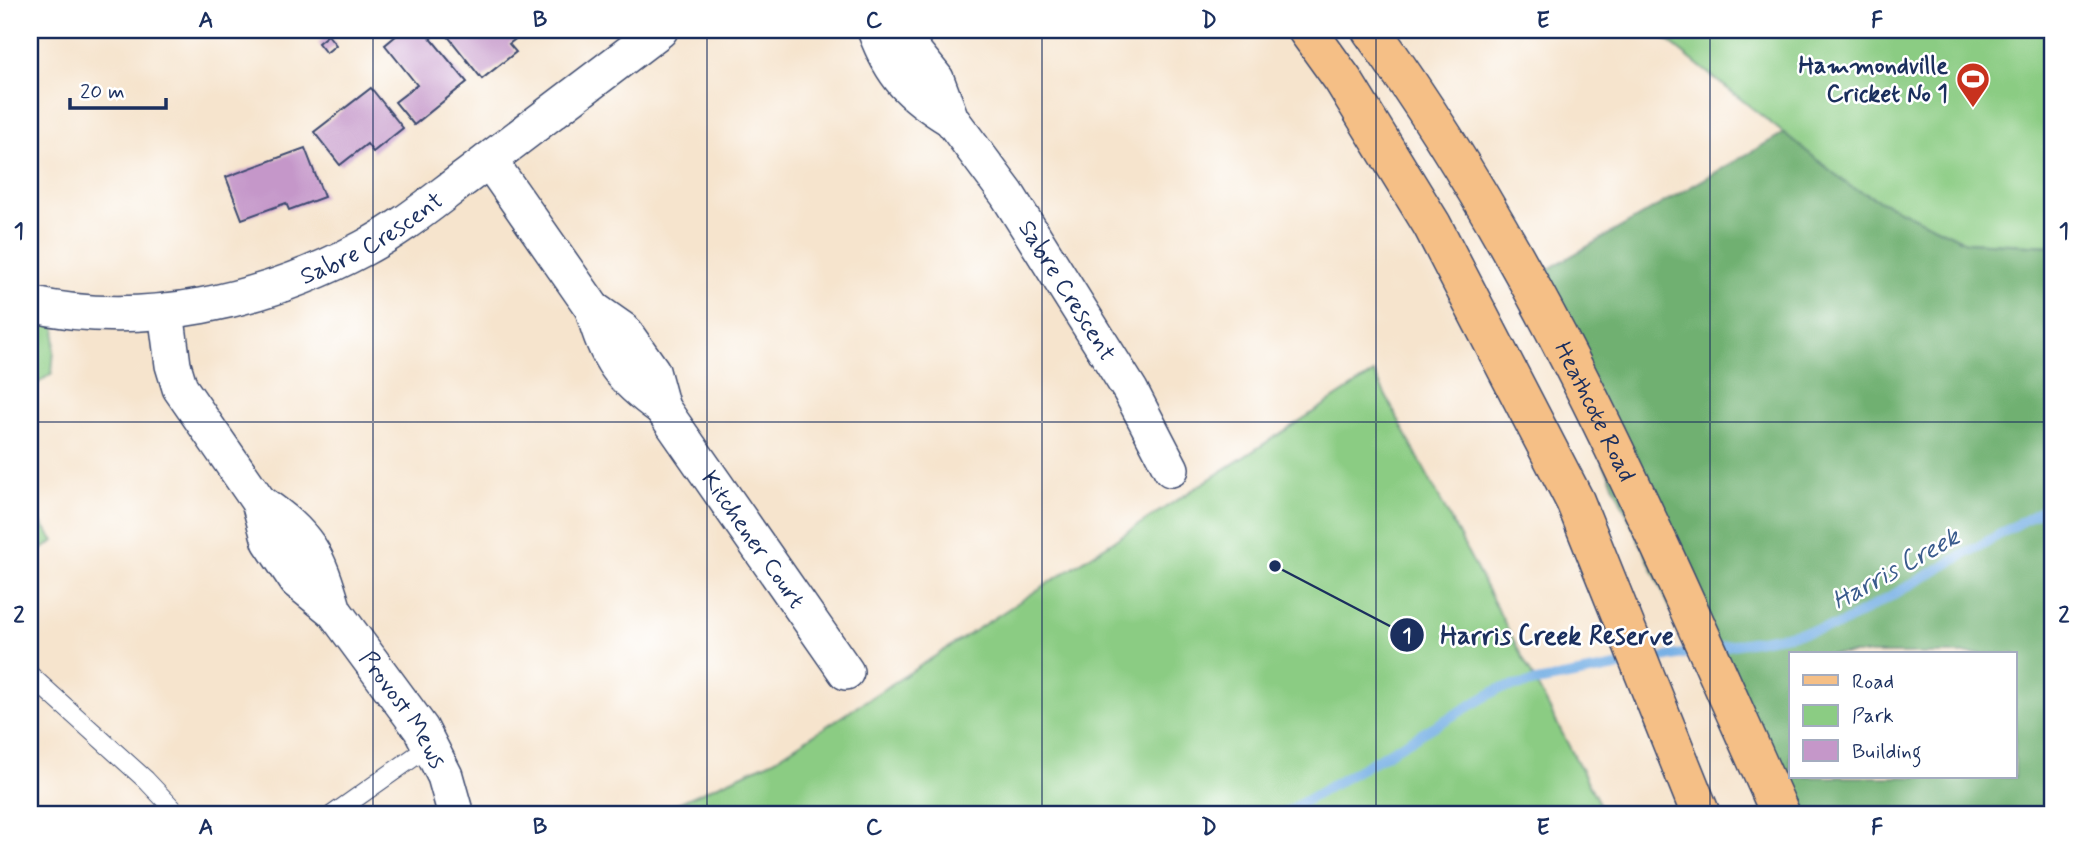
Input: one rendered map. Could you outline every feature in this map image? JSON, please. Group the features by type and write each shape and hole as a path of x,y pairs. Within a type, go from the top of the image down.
{"main road":[{"path":"1307,30 1343,80 1432,225 1575,501 1701,815"},
{"name":"Heathcote Road","path":"1371,30 1422,104 1506,243 1629,476 1781,815"}],"street":[{"name":"Sabre Crescent","path":"30,304 110,313 166,310 253,294 327,267 403,223 660,30"},
{"name":"Sabre Crescent","path":"875,30 885,57 915,97 951,119"},
{"name":"Sabre Crescent","path":"885,30 906,42 936,79 951,119 1007,194 1130,390 1171,469"},
{"name":"Kitchener Court","path":"489,160 593,309 602,344 609,355 631,386 662,408 846,672"},
{"name":"Provost Mews","path":"166,310 173,365 180,388 259,502 270,541 297,581 334,611 431,745 445,776 456,815"}],"lane":[{"path":"30,675 146,780 179,815"},
{"path":"332,815 431,745"}],"green space":[{"path":"1654,30 2053,30 2053,246 1966,242 1851,187"},
{"path":"1784,133 1851,187 1966,242 2053,246 2053,815 1766,815 1521,285"},
{"path":"30,321 56,326 52,373 30,389"},
{"path":"1374,373 1605,815 651,815 774,760"},
{"path":"30,507 54,541 30,558"},
{"path":"30,796 50,815 30,815"}],"building":[{"path":"403,30 424,30 467,82 414,125 395,102 417,85 385,45"},
{"path":"443,30 527,30 509,44 516,52 482,79"},
{"path":"328,35 336,45 326,53 318,43"},
{"path":"371,88 403,128 373,152 367,144 340,165 314,132"},
{"path":"305,148 324,197 289,210 286,203 242,219 226,177"}],"waterway":[{"name":"Harris Creek","path":"1716,648 1838,626 2053,504"},
{"name":"Harris Creek","path":"1647,661 1698,651"},
{"name":"Harris Creek","path":"1281,815 1499,689 1632,664"}],"place":[{"name":"Hammondville Cricket No 1","path":"1973,109"},
{"name":"Harris Creek Reserve","path":"1275,566"}]}
